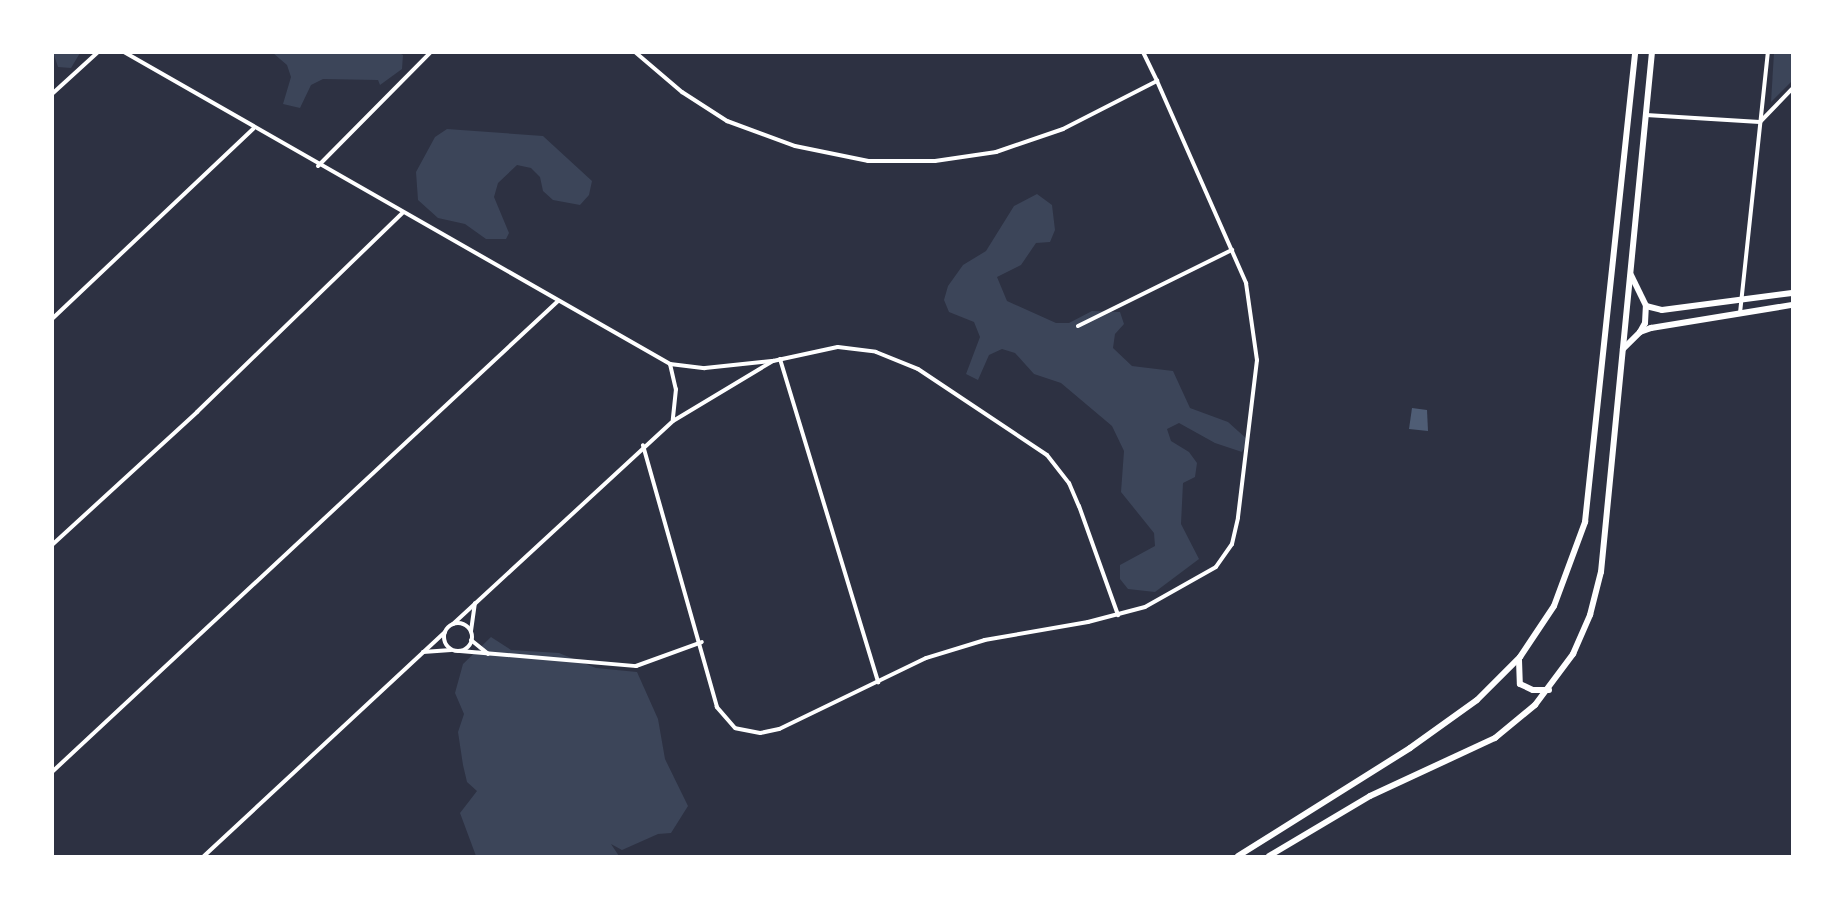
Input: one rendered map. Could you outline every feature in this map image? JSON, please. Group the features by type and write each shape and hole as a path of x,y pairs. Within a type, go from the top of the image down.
{"main road":[{"path":"1238,856 1442,726 1477,700 1520,657 1554,606 1585,522 1635,52"},
{"path":"1269,856 1352,805 1486,742 1549,690 1583,632 1599,583 1652,52"},
{"path":"1622,349 1640,332 1645,323 1646,306 1630,275"},
{"path":"1646,306 1662,310 1792,293"},
{"path":"1640,332 1670,323 1792,305"},
{"path":"1520,657 1517,673 1520,684 1533,690 1549,690"}],"street":[{"path":"124,52 253,129 670,364 705,368 773,361 838,347 894,358 918,369 1047,455 1072,491 1096,545 1118,615"},
{"path":"318,166 431,52"},
{"path":"634,52 682,92 727,121 795,146 868,160 935,161 996,152 1063,129 1157,81"},
{"path":"643,445 702,642 717,707 725,720 748,732 779,729 926,658 985,640 1118,615 1145,607 1216,567 1232,544 1244,487 1257,360 1251,302 1232,250 1143,52"},
{"path":"1740,313 1768,52"},
{"path":"52,93 96,53"},
{"path":"1760,123 1792,89"},
{"path":"1646,115 1760,123"},
{"path":"52,319 253,129"},
{"path":"52,545 197,412 402,213"},
{"path":"1078,326 1232,250"},
{"path":"52,772 558,301"},
{"path":"780,359 878,682"},
{"path":"204,856 643,445 673,421 773,361"},
{"path":"670,364 676,389 673,421"},
{"path":"460,651 471,640 475,602"},
{"path":"453,624 463,625 471,632"},
{"path":"445,632 445,642 452,650"},
{"path":"471,640 489,655"},
{"path":"422,652 452,650 636,666 702,642"}],"shaded area":[{"path":"53,52 80,53 71,68 58,67"},
{"path":"273,53 399,53 403,55 402,69 380,85 378,80 323,79 311,85 300,108 283,104 291,77 287,65"},
{"path":"1774,53 1792,53 1792,81 1771,102"},
{"path":"447,129 543,136 592,181 589,195 580,205 553,200 543,191 540,177 531,168 517,165 498,183 494,197 509,233 506,239 486,239 465,224 438,218 418,200 416,172 435,137"},
{"path":"1037,194 1052,205 1055,230 1050,242 1036,243 1021,265 997,277 1007,301 1056,323 1069,323 1092,311 1120,312 1124,324 1115,334 1113,348 1132,366 1173,371 1190,408 1228,422 1248,440 1242,452 1215,443 1179,423 1167,429 1171,441 1189,452 1197,463 1195,477 1183,483 1181,524 1199,559 1155,592 1128,589 1120,579 1120,565 1155,546 1154,533 1121,492 1124,451 1112,426 1061,383 1034,374 1015,353 1002,349 989,355 978,380 966,374 980,337 974,322 949,312 944,300 948,286 963,265 986,251 1014,206"},
{"path":"1412,408 1427,410 1428,431 1409,429"},
{"path":"491,637 511,650 559,653 596,668 637,672 658,719 665,759 688,806 671,833 658,834 622,850 611,844 619,856 476,856 460,813 477,791 467,782 463,765 458,732 464,714 455,693 463,664"}]}
